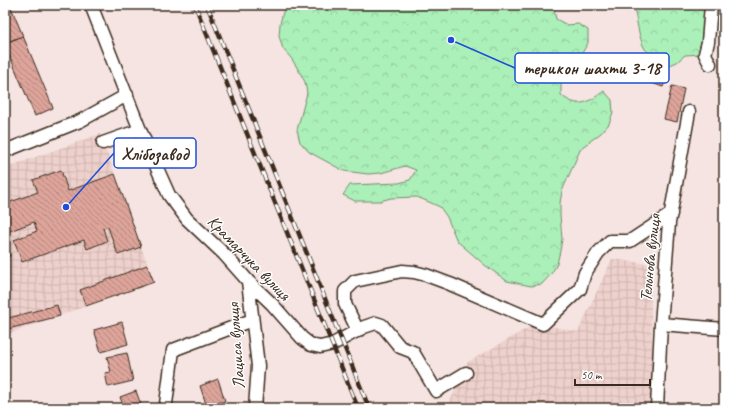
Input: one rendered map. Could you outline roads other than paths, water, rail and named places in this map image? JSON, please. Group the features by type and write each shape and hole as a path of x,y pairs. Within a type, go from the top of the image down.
{"street":[{"name":"Крамарчука вулиця","path":"91,5 140,130 169,195 187,219 224,254 248,282 272,304 302,338 311,345 320,347 333,344 376,323 382,325 400,347 414,352 436,391 466,373"},
{"path":"710,64 705,54 708,42 711,5"},
{"path":"5,151 80,121 127,95"},
{"name":"Тельнова вулиця","path":"657,408 660,324 669,223 689,112"},
{"path":"103,143 140,130"},
{"path":"358,331 345,304 345,291 355,281 402,271 414,272 432,277 543,324 580,289 585,273 598,253 610,240 630,241 671,214"},
{"name":"Лациса вулиця","path":"248,282 258,366 255,408"},
{"path":"167,408 166,404 173,350 252,320"},
{"path":"660,324 724,329"}],"railway":[{"path":"195,5 358,408"},
{"path":"207,5 369,408"}],"place":[{"name":"терикон шахти 3-18","path":"451,40"},
{"name":"Хлібозавод","path":"66,207"}]}
